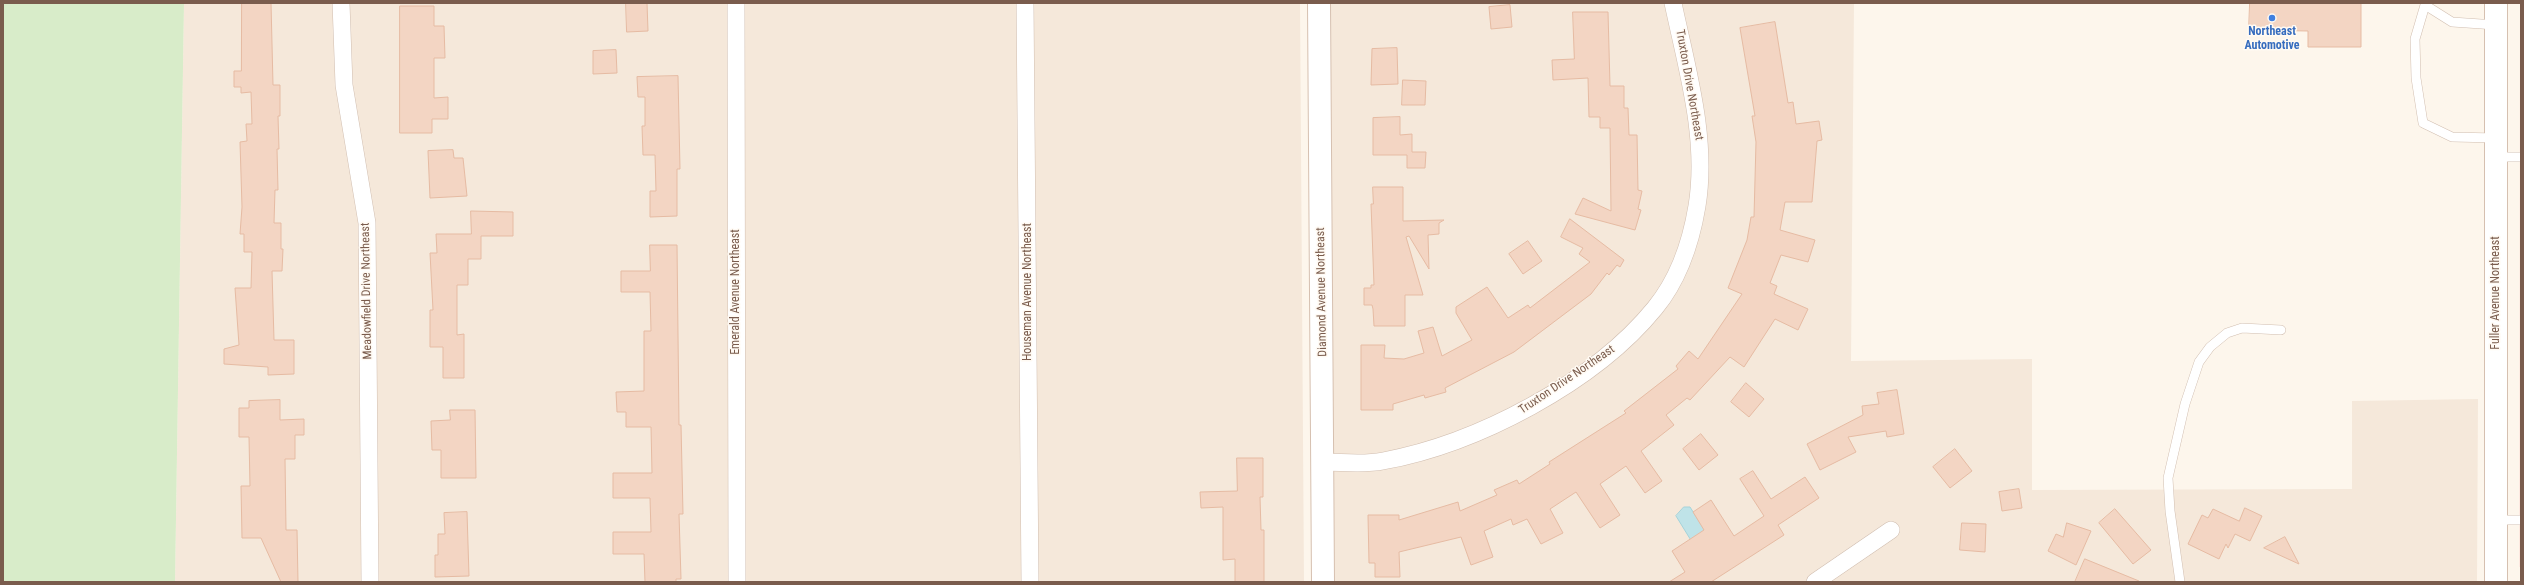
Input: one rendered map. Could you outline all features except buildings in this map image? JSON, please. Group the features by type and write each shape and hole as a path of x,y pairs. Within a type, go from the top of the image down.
{"street":[{"name":"Meadowfield Drive Northeast","path":"341,3 344,85 367,223 370,582"},
{"name":"Emerald Avenue Northeast","path":"736,3 737,582"},
{"name":"Houseman Avenue Northeast","path":"1025,3 1030,582"},
{"name":"Diamond Avenue Northeast","path":"1319,3 1323,582"},
{"name":"Truxton Drive Northeast","path":"1323,462 1382,461 1456,442 1521,412 1616,348 1655,308 1685,254 1697,206 1702,156 1673,3"},
{"name":"Fuller Avenue Northeast","path":"2496,3 2496,582"},
{"path":"1815,582 1891,530"}],"lane":[{"path":"2496,25 2452,22 2425,4 2415,39 2416,78 2423,123 2452,136 2496,148 2521,157"},
{"path":"2180,582 2170,511 2168,478 2185,404 2199,362 2210,347 2227,333 2242,328 2281,330"},
{"path":"2496,520 2521,520"}],"shaded area":[{"path":"184,3 1300,3 1304,582 175,582"},
{"path":"1328,3 1854,3 1851,361 2032,359 2032,490 2352,489 2352,401 2478,399 2477,582 1331,582"},
{"path":"2520,3 2521,567 2519,567"}],"green space":[{"path":"3,3 184,3 175,582 3,582"}],"water":[{"path":"1684,507 1690,507 1707,534 1692,542 1676,516"}],"place":[{"name":"Northeast Automotive","path":"2272,18"}]}
